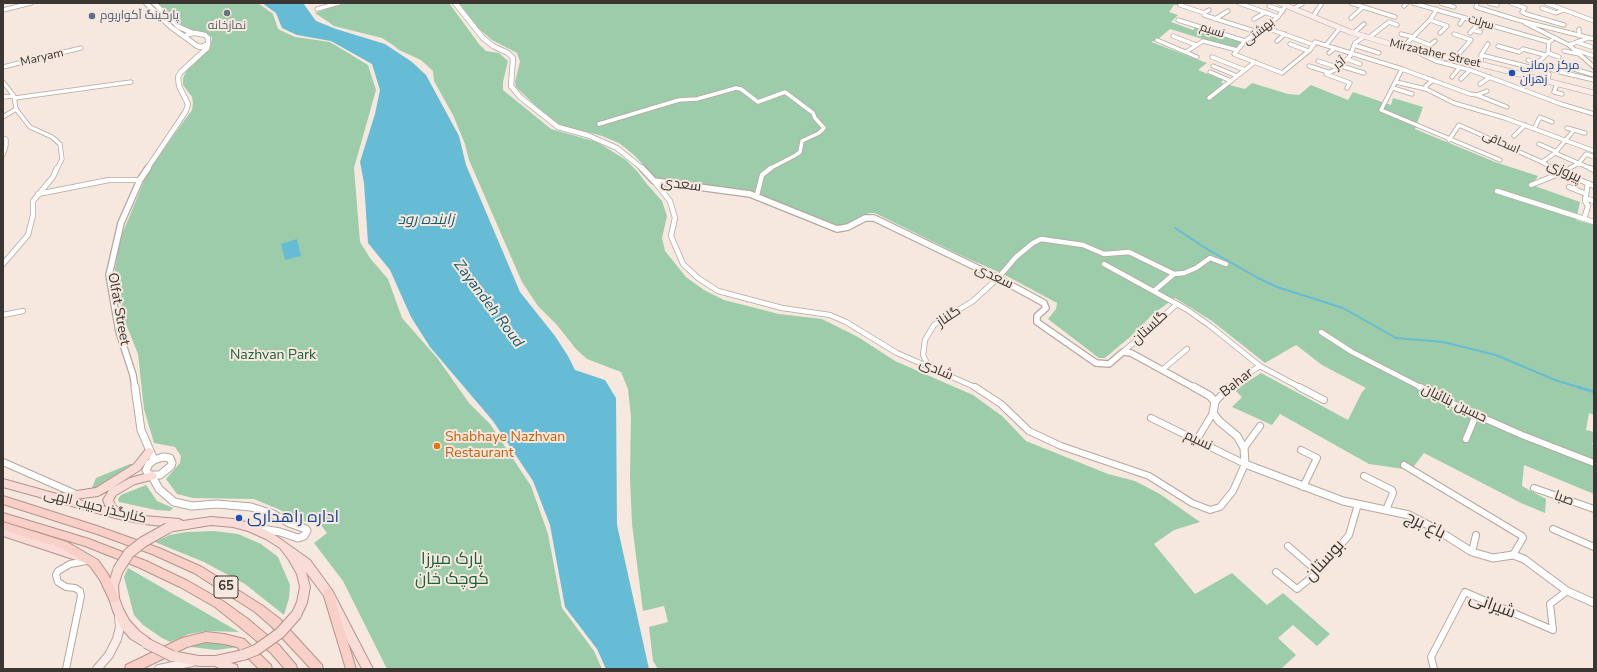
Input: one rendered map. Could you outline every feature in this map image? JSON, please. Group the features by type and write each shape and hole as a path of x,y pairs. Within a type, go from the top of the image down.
{"highway":[{"name":"65","path":"3,500 97,530 198,570 259,609 276,623 318,669"},
{"name":"65","path":"3,517 86,542 142,564 184,584 219,604 275,649 292,669"},
{"path":"3,526 64,546 94,563 104,577 114,598"},
{"path":"328,593 351,669"},
{"path":"130,669 186,642 206,637 240,643 268,669"}],"main road":[{"name":"Mirzataher Street","path":"1280,3 1296,7 1356,32 1420,52"},
{"name":"Mirzataher Street","path":"1286,4 1340,28 1420,52 1468,61 1594,92"},
{"name":"Mirzataher Street","path":"1432,54 1456,57 1526,74 1549,77 1594,92"},
{"path":"55,498 98,492 152,456"},
{"path":"119,515 111,508 108,500 113,492 133,481 152,476"},
{"name":"کنارگذر حبیب الهی","path":"3,483 119,515 144,520 188,524"},
{"path":"283,545 293,557 302,573 304,588 302,603 296,615 280,633 256,650 243,655 215,661 198,661 172,656 146,643 135,634 125,624 118,610 114,598 113,586 118,570 129,553 143,542 168,528 188,524 211,521 233,523 250,527 269,536 283,545 306,563 328,593 368,669"},
{"path":"3,532 94,563"},
{"path":"96,669 109,655 117,639 120,628 118,610"},
{"path":"159,669 198,661"},
{"path":"215,661 233,669"}],"street":[{"path":"3,10 32,3"},
{"path":"146,3 185,37 199,46 208,44 208,38 205,35 186,31 179,27 154,3"},
{"path":"317,9 339,3"},
{"path":"455,3 483,38 493,46 508,53 513,58 511,86 520,97 558,127 587,135 617,148 639,165 654,181"},
{"path":"1182,3 1180,5 1204,13 1204,15 1257,32"},
{"path":"1239,3 1278,17"},
{"path":"1314,15 1322,3"},
{"path":"1351,3 1395,17"},
{"path":"1404,6 1407,3"},
{"name":"سرلت","path":"1414,3 1549,42"},
{"path":"1430,7 1435,3"},
{"path":"1441,3 1454,7"},
{"path":"1489,3 1497,5"},
{"path":"1511,3 1526,8 1522,12 1526,14 1564,26"},
{"path":"1546,3 1594,23"},
{"name":"بهشتی","path":"1286,4 1278,17 1245,41 1234,54 1282,73 1308,51"},
{"path":"1296,7 1302,4"},
{"path":"1470,7 1476,4 1519,20 1556,38 1576,50 1594,56"},
{"path":"1269,6 1283,11"},
{"path":"1192,9 1198,7"},
{"path":"1351,18 1363,7"},
{"path":"1542,8 1556,13 1563,10"},
{"path":"1404,46 1430,20 1437,9"},
{"path":"1204,13 1209,10"},
{"path":"1215,19 1228,11"},
{"path":"1254,19 1266,12"},
{"path":"1460,24 1464,18"},
{"path":"1538,25 1544,19"},
{"name":"نسیم","path":"1178,20 1245,41"},
{"path":"1430,20 1447,26 1440,33"},
{"path":"1519,20 1594,39"},
{"path":"1371,36 1389,22 1397,25"},
{"path":"1479,23 1471,31 1480,32"},
{"path":"1589,26 1594,23"},
{"path":"1356,32 1364,24"},
{"path":"1476,26 1482,28"},
{"path":"1264,27 1314,45"},
{"path":"1326,45 1340,28"},
{"path":"1579,29 1579,36"},
{"path":"179,33 185,33 186,31"},
{"path":"185,37 188,34 195,33"},
{"path":"1277,41 1285,34"},
{"path":"1401,34 1430,45 1435,41"},
{"path":"1454,34 1472,40 1456,57"},
{"path":"1173,36 1196,45"},
{"path":"1353,53 1354,44 1365,36"},
{"path":"1526,74 1547,54 1549,42 1556,38"},
{"path":"1569,45 1589,38"},
{"path":"1157,40 1197,57"},
{"path":"1186,52 1203,41 1237,50"},
{"path":"1290,44 1308,51 1315,42 1326,45 1402,69 1507,107"},
{"path":"1578,42 1591,47"},
{"name":"Olfat Street","path":"152,456 141,430 133,375 119,332 109,275 121,222 140,180 186,110 188,104 187,100 178,81 181,72 202,54 207,48 208,44"},
{"path":"1354,44 1378,53"},
{"path":"1481,63 1481,55 1488,44"},
{"path":"190,64 199,51 199,46"},
{"path":"1498,46 1518,52 1523,49 1559,57"},
{"name":"Maryam","path":"3,67 82,48"},
{"path":"1329,53 1335,48"},
{"path":"1576,50 1594,67"},
{"path":"1564,51 1579,54"},
{"path":"1420,52 1436,60 1470,70 1561,104 1594,114"},
{"name":"آذر","path":"1327,73 1340,67 1353,53"},
{"path":"1481,55 1532,68"},
{"path":"1212,57 1245,70"},
{"path":"1347,60 1360,64"},
{"path":"1528,60 1556,70 1594,80"},
{"path":"1318,61 1364,73"},
{"path":"1209,98 1255,62"},
{"path":"1213,66 1237,76"},
{"path":"1309,66 1350,83 1347,88"},
{"path":"1452,76 1460,67"},
{"path":"1402,69 1381,110 1500,160"},
{"path":"1574,69 1594,75"},
{"path":"1461,79 1470,70"},
{"path":"1210,72 1231,81"},
{"path":"1480,84 1490,77"},
{"path":"1334,84 1338,78"},
{"path":"1426,89 1426,86 1433,80"},
{"path":"3,82 15,97 16,109 30,127 52,137 60,144 62,159 53,177 33,201 33,215 28,235 3,264"},
{"path":"3,97 15,97 131,82"},
{"path":"1396,82 1426,89 1468,108 1525,125 1594,151"},
{"path":"1558,84 1554,92 1562,94"},
{"path":"599,124 679,100 697,99 736,88 758,102 785,92 813,113 815,118 824,128 819,133 802,141 800,152 767,170 762,175 757,195"},
{"path":"1393,88 1412,94"},
{"path":"1477,95 1487,90"},
{"path":"3,117 16,109"},
{"path":"1534,129 1540,117 1552,122"},
{"name":"اسحاقی","path":"1450,140 1459,125 1542,162"},
{"path":"1514,136 1525,125"},
{"path":"1567,128 1585,133"},
{"name":"پیروزی","path":"1574,130 1556,152 1542,162 1561,173 1594,186"},
{"path":"3,138 6,139 6,146 3,155"},
{"path":"1539,144 1594,170"},
{"path":"1570,168 1579,163 1586,154 1594,157"},
{"path":"1531,185 1561,173"},
{"path":"38,194 109,180 140,180"},
{"name":"سعدی","path":"654,181 757,195 797,214 837,229 848,228 865,218 874,218 998,278 1044,303 1046,308 1037,316 1038,322 1096,364 1109,364 1123,352"},
{"name":"شادی","path":"654,181 670,201 675,218 671,236 683,264 698,278 718,291 782,308 830,315 846,322 897,353 972,385 1000,404 1029,431 1061,446 1149,476 1192,503 1210,510 1220,507 1233,491 1245,464"},
{"path":"1584,219 1588,206 1585,201 1588,183"},
{"path":"1569,187 1594,201"},
{"path":"1497,191 1594,222"},
{"name":"گلناز","path":"929,367 923,355 925,340 934,325 973,301 998,278 1016,257 1033,243 1042,239 1083,245 1104,254 1129,252 1174,274"},
{"path":"1154,291 1174,274 1184,273 1196,268 1210,258 1226,264"},
{"path":"1104,264 1177,304 1209,325 1260,366 1324,400"},
{"name":"گلستان","path":"1123,352 1177,304"},
{"path":"3,314 23,311"},
{"name":"حسین بنائیان","path":"1321,332 1352,352 1476,415 1594,463"},
{"path":"1162,370 1187,349"},
{"path":"1123,352 1131,353 1210,396 1215,402 1214,413 1196,441"},
{"name":"Bahar","path":"1215,402 1233,383 1260,366"},
{"path":"1214,413 1219,421 1237,436 1244,448 1245,464"},
{"path":"1466,439 1476,415"},
{"name":"نسیم","path":"1151,418 1245,464"},
{"path":"1244,448 1260,426"},
{"path":"1301,450 1317,458 1303,487"},
{"path":"152,476 164,472 172,463 170,458 152,456 146,470 147,473 152,476 159,489 174,502 192,506 217,504 251,507 273,514 289,523 306,529 307,531 304,536 298,538 280,532 250,527"},
{"path":"3,462 48,481 76,495"},
{"name":"باغ برج","path":"1245,464 1342,501 1409,515 1434,528 1472,552 1493,558 1513,555"},
{"path":"1404,465 1522,536 1523,538 1513,555 1524,559 1567,591 1594,603"},
{"path":"1364,476 1392,490 1393,493 1386,510"},
{"name":"صبا","path":"1534,488 1594,509"},
{"name":"بوستان","path":"1276,572 1297,589 1318,572 1349,535 1358,504"},
{"path":"1553,529 1594,547"},
{"path":"1472,552 1476,535"},
{"path":"1288,546 1318,572"},
{"path":"66,669 81,596 80,591 58,582 56,575 63,567 76,562 82,561 94,563"},
{"name":"شیرانی","path":"1434,669 1431,657 1464,592 1552,630 1550,604 1567,591"}],"green space":[{"name":"Nazhvan Park","path":"158,3 258,3 273,14 278,29 295,37 330,42 368,65 376,90 354,168 360,242 370,258 388,279 402,318 438,359 469,403 490,424 531,486 548,534 562,608 594,651 602,669 387,669 343,581 314,543 327,533 321,525 300,520 254,499 193,498 177,494 166,479 180,463 181,456 175,447 154,443 144,409 138,354 122,314 115,269 121,237 149,169 192,110 192,97 183,85 183,78 187,70 210,49 212,37 183,26"},
{"path":"343,3 449,3 479,44 486,51 499,53 508,61 503,82 503,90 551,129 597,142 626,160 637,171 662,201 667,216 662,238 665,251 686,277 704,290 724,300 779,314 822,319 858,337 895,361 973,395 1002,416 1026,441 1108,474 1135,481 1160,494 1200,522 1174,530 1154,544 1195,594 1232,573 1267,605 1283,593 1330,634 1317,646 1293,625 1278,638 1296,655 1281,669 658,669 653,661 649,627 668,622 664,606 643,611 632,524 630,478 631,417 628,389 621,372 587,359 576,349 557,325 538,306 522,282 469,160 465,144 453,115 434,81 433,71 421,60 399,50 382,38 334,26 315,13"},
{"path":"459,3 1182,3 1180,5 1174,5 1169,12 1178,15 1171,22 1193,30 1196,27 1241,42 1235,49 1170,29 1157,40 1151,42 1207,63 1198,70 1223,80 1221,83 1245,89 1252,83 1288,94 1299,95 1311,85 1348,100 1353,92 1391,105 1393,98 1423,107 1415,129 1495,162 1538,176 1532,185 1580,202 1576,220 1594,225 1594,415 1589,413 1586,430 1594,432 1594,440 1592,444 1594,445 1594,494 1524,465 1522,486 1546,499 1545,513 1521,503 1424,453 1411,470 1369,464 1280,414 1272,425 1232,407 1242,397 1235,390 1261,373 1348,420 1362,392 1366,388 1322,365 1296,345 1265,363 1212,321 1175,298 1153,314 1131,336 1105,358 1099,358 1048,319 1056,309 1057,303 1003,274 960,255 875,213 869,213 845,225 837,225 752,192 657,179 634,155 619,143 602,136 560,125 537,107 516,87 515,82 520,62 517,53 492,40 478,28"},
{"path":"133,464 96,488 92,488 96,478"},
{"path":"146,485 157,501 173,508 170,511 156,510 119,502 118,499 121,495"},
{"path":"214,531 238,534 261,544 278,557 290,585 289,598 284,615 245,584 204,562 155,542 170,535 187,532"},
{"path":"128,568 239,632 207,631 189,634 170,642 162,638 143,625 134,615 124,577"},
{"path":"212,641 238,647 216,650 183,646"}],"water":[{"path":"262,3 303,3 316,21 336,29 385,44 412,62 426,75 459,136 466,165 520,292 555,336 575,370 605,380 616,398 617,525 649,669 606,669 597,649 565,607 550,525 533,481 493,421 430,347 411,317 390,270 368,243 364,183 360,162 375,114 380,90 372,64 331,41 297,35 282,28 276,13"},
{"path":"297,239 301,256 285,260 281,244"}],"waterway":[{"path":"1175,228 1207,249 1258,278 1277,287 1343,308 1396,338 1443,342 1496,355 1555,380 1581,388"},
{"path":"1578,387 1594,392"}],"place":[{"name":"نمازخانه","path":"227,13"},
{"name":"پارکینگ آکواریوم","path":"92,16"},
{"name":"مرکز درمانی زهران","path":"1512,73"},
{"name":"Shabhaye Nazhvan Restaurant","path":"437,446"},
{"name":"اداره راهداری","path":"239,518"}],"water label":[{"name":"زاینده رود","path":"426,220"},
{"name":"Zayandeh Roud","path":"488,304"}],"park label":[{"name":"پارک میرزا کوچک خان","path":"452,570"}]}
